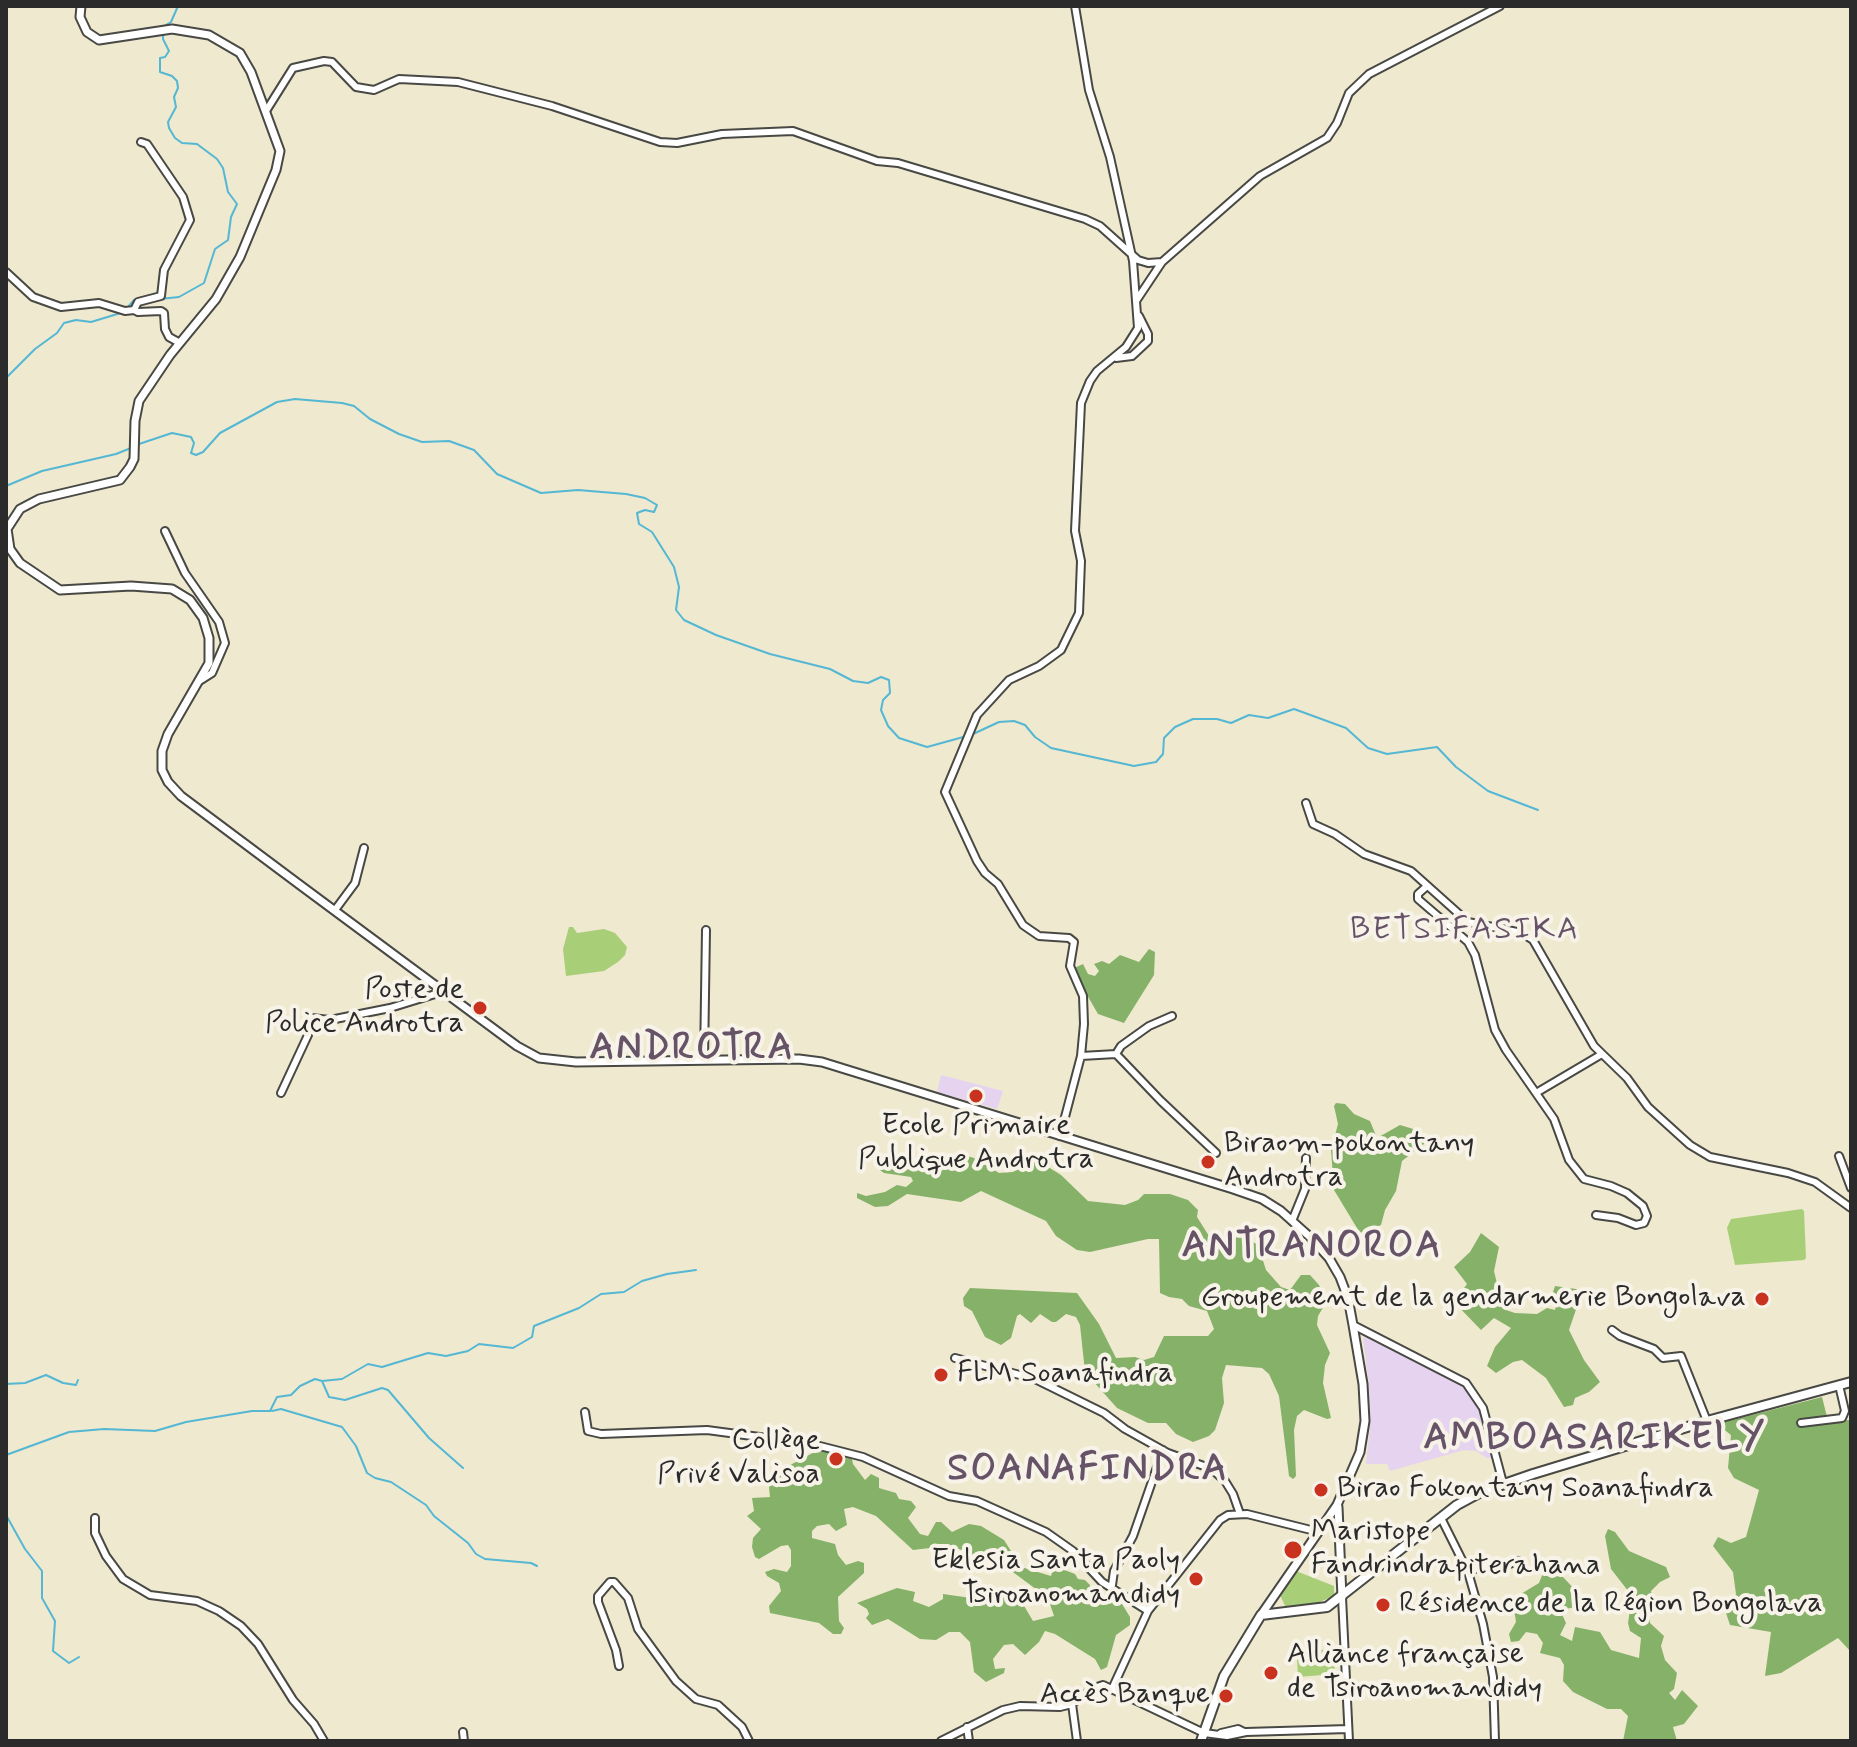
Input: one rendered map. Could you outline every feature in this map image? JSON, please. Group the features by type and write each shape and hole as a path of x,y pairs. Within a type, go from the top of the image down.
{"main road":[{"path":"1202,1737 1224,1676 1261,1615 1327,1607 1457,1505 1503,1483 1707,1421 1851,1382"}],"street":[{"path":"81,6 80,17 87,32 99,40 172,29 209,35 240,53 251,72 280,151 276,170 240,257 216,299 139,401 135,451 130,467 120,480 39,499 20,509 7,529 10,549 20,563 60,590 154,586 172,589 190,600 203,618 209,638 209,663 168,734 162,751 162,770 168,782 181,796 517,1046 539,1058 576,1062 799,1059 822,1062 1262,1199 1292,1221 1310,1237 1334,1268 1348,1298 1363,1384 1365,1421 1360,1452 1337,1505 1261,1615"},
{"path":"1060,1136 1081,1056 1084,1024 1083,996 1070,966 1074,942 1069,938 1039,936 1023,925 998,884 977,861 945,792 977,715 1009,680 1039,666 1061,650 1079,613 1081,561 1075,531 1081,403 1090,381 1126,347 1138,328 1131,252 1110,157 1089,90 1075,6"},
{"path":"1136,301 1162,262 1260,176 1327,138 1349,93 1369,74 1500,6"},
{"path":"266,111 293,68 324,61 332,62 356,87 374,90 399,79 458,82 552,106 660,142 677,143 722,134 793,131 877,161 898,163 1085,219 1100,226 1138,260 1162,262"},
{"path":"134,310 138,302 161,296 164,270 190,220 183,197 147,144 141,142"},
{"path":"6,272 33,297 61,307 99,303 125,311 161,311 169,337 180,343"},
{"path":"1113,358 1132,356 1148,341 1148,334 1137,312"},
{"path":"165,531 185,573 219,622 225,643 212,673 201,680"},
{"path":"1306,803 1313,824 1335,834 1364,854 1411,871 1468,922 1522,933 1533,940 1566,1001 1602,1054 1627,1078 1648,1107 1690,1145 1710,1157 1788,1173 1815,1182 1851,1208"},
{"path":"335,910 355,883 364,848"},
{"path":"1427,886 1418,894 1418,899 1468,942 1475,955 1495,1030 1558,1128 1569,1160 1584,1179 1627,1193 1643,1206 1647,1216 1644,1223 1636,1225 1618,1218 1596,1215"},
{"path":"704,1060 706,930"},
{"path":"281,1093 308,1035 311,1018 330,1020 390,1008 445,991"},
{"path":"1116,1054 1121,1046 1149,1026 1172,1016"},
{"path":"1081,1056 1116,1054 1216,1153"},
{"path":"1536,1093 1602,1054"},
{"path":"1839,1156 1851,1188"},
{"path":"1292,1221 1305,1189 1306,1158"},
{"path":"1353,1325 1466,1383 1483,1408 1503,1483"},
{"path":"1612,1330 1654,1349 1663,1358 1681,1356 1707,1421"},
{"path":"955,1358 1035,1379 1104,1413 1163,1450 1212,1469 1225,1481 1240,1514"},
{"path":"1801,1423 1842,1418 1845,1411 1839,1385"},
{"path":"585,1412 588,1431 601,1434 707,1430 812,1444 863,1457 949,1496 977,1501 1046,1532 1073,1551 1102,1582 1148,1611"},
{"path":"1112,1585 1114,1571 1133,1536 1163,1450"},
{"path":"1337,1505 1349,1741"},
{"path":"1112,1689 1148,1611 1220,1520 1228,1515 1240,1514 1316,1536"},
{"path":"95,1518 95,1533 106,1556 123,1579 150,1595 197,1601 241,1626 258,1644 293,1700 324,1741"},
{"path":"1441,1518 1468,1572 1489,1651 1495,1741"},
{"path":"1468,1572 1482,1566 1493,1569 1519,1561"},
{"path":"619,1666 598,1602 598,1596 610,1582 614,1582 628,1598 638,1629 676,1681 696,1699 718,1705 742,1727 749,1741"},
{"path":"1275,1595 1283,1613"},
{"path":"941,1741 985,1717 1020,1706 1060,1707 1072,1704 1103,1685 1202,1737 1221,1733 1227,1736 1246,1732 1348,1729"},
{"path":"1072,1704 1077,1741"},
{"path":"967,1727 969,1741"},
{"path":"463,1732 464,1741"}],"shaded area":[{"name":"Ecole Primaire Publique Androtra","path":"941,1075 1003,1091 997,1109 937,1092"},
{"path":"1363,1337 1371,1338 1465,1386 1482,1414 1493,1458 1464,1450 1390,1471 1387,1464 1366,1464 1370,1427"}],"green space":[{"path":"569,927 577,933 604,929 615,933 627,947 625,955 604,971 566,976 563,949"},
{"path":"1149,949 1155,952 1154,975 1124,1023 1098,1014 1072,969 1083,964 1088,974 1095,976 1099,971 1094,964 1102,961 1109,964 1120,955 1139,962"},
{"path":"1336,1103 1345,1104 1354,1114 1370,1121 1377,1138 1400,1125 1420,1131 1424,1144 1402,1161 1396,1191 1381,1225 1360,1233 1334,1190 1331,1150 1338,1124"},
{"path":"889,1153 907,1153 918,1167 934,1159 940,1166 949,1165 964,1155 999,1173 1013,1172 1037,1160 1061,1175 1088,1201 1125,1205 1144,1194 1170,1194 1188,1200 1198,1210 1197,1217 1209,1236 1246,1238 1258,1245 1266,1270 1281,1287 1290,1290 1301,1275 1310,1275 1327,1301 1318,1316 1317,1325 1330,1353 1323,1383 1331,1418 1304,1410 1297,1416 1294,1430 1296,1476 1293,1479 1289,1476 1279,1396 1269,1374 1262,1368 1226,1365 1222,1378 1224,1403 1215,1430 1193,1442 1176,1434 1166,1423 1148,1423 1117,1408 1085,1372 1080,1325 1076,1317 1066,1314 1052,1322 1040,1314 1031,1323 1020,1314 1011,1338 1001,1345 985,1337 972,1311 964,1306 963,1298 970,1288 1077,1293 1099,1324 1116,1358 1144,1360 1154,1357 1164,1336 1208,1336 1214,1329 1207,1311 1160,1293 1159,1239 1090,1252 1077,1250 1056,1236 1046,1221 981,1191 961,1202 907,1194 888,1206 875,1207 857,1198 857,1193 866,1196 885,1192 897,1185 906,1187 913,1181 911,1177 880,1170 879,1161"},
{"path":"1802,1209 1804,1260 1735,1265 1727,1228 1731,1219"},
{"path":"1481,1233 1499,1247 1494,1271 1503,1309 1537,1314 1547,1308 1555,1310 1555,1286 1576,1289 1581,1295 1569,1330 1584,1360 1600,1382 1589,1392 1575,1398 1573,1405 1564,1407 1546,1378 1522,1360 1496,1373 1487,1366 1495,1347 1511,1328 1494,1318 1481,1330 1454,1302 1467,1284 1454,1267 1470,1252"},
{"path":"1822,1397 1828,1421 1851,1420 1851,1652 1838,1638 1781,1673 1765,1676 1771,1632 1730,1625 1726,1613 1736,1594 1733,1572 1713,1546 1718,1537 1731,1543 1746,1537 1759,1490 1734,1478 1728,1468 1731,1435 1717,1424"},
{"path":"820,1449 852,1459 865,1480 871,1474 879,1478 879,1488 896,1493 899,1499 911,1501 916,1507 908,1518 920,1534 928,1536 936,1522 941,1522 952,1532 969,1524 981,1526 1004,1540 1011,1551 1011,1564 1051,1576 1054,1566 1085,1580 1090,1585 1089,1599 1095,1603 1103,1604 1112,1598 1122,1604 1130,1617 1130,1625 1116,1635 1107,1667 1101,1670 1095,1659 1045,1631 1039,1642 1025,1655 1013,1644 1004,1645 993,1659 995,1669 1005,1668 1004,1673 986,1682 974,1672 970,1642 960,1632 949,1632 936,1640 920,1639 888,1619 872,1625 866,1618 869,1614 867,1609 857,1603 897,1588 915,1592 913,1601 929,1607 943,1599 943,1594 971,1598 981,1595 983,1588 998,1594 1010,1593 1020,1599 1033,1621 1054,1616 1048,1598 982,1553 976,1552 970,1556 966,1551 947,1546 913,1550 876,1516 853,1507 844,1509 847,1525 836,1531 829,1524 817,1526 812,1531 812,1538 835,1544 838,1555 846,1565 858,1561 864,1563 864,1573 838,1597 839,1621 844,1628 841,1634 833,1634 819,1623 770,1613 769,1606 781,1591 779,1583 765,1572 774,1569 787,1572 791,1566 791,1550 788,1545 781,1546 759,1559 755,1557 753,1538 761,1529 747,1516 754,1511 752,1498 770,1497 768,1477"},
{"path":"1608,1529 1615,1532 1629,1551 1666,1567 1670,1577 1651,1591 1650,1623 1664,1636 1661,1646 1665,1660 1677,1673 1674,1689 1669,1693 1675,1700 1682,1690 1698,1706 1684,1724 1673,1727 1677,1741 1623,1741 1628,1716 1621,1709 1607,1709 1573,1692 1563,1681 1564,1665 1560,1658 1540,1653 1543,1643 1537,1634 1526,1632 1519,1641 1511,1642 1509,1634 1516,1622 1506,1603 1539,1583 1545,1568 1540,1558 1544,1557 1580,1595 1595,1597 1586,1605 1560,1610 1566,1623 1560,1635 1572,1641 1575,1627 1600,1632 1611,1650 1639,1658 1641,1638 1630,1631 1628,1623 1632,1596 1611,1569 1605,1536"},
{"path":"1296,1571 1334,1586 1334,1596 1310,1606 1286,1608 1280,1595"},
{"path":"1329,1649 1330,1656 1334,1656 1335,1674 1298,1677 1297,1658 1313,1657 1313,1651"}],"waterway":[{"path":"164,26 171,22 178,6"},
{"path":"160,299 179,297 204,283 215,249 228,240 231,217 237,204 228,192 223,168 217,159 197,144 182,143 169,128 178,88 172,76 160,72 160,58 169,51 163,33"},
{"path":"128,307 134,300 146,297"},
{"path":"6,378 35,349 57,333 64,323 76,320 91,322 124,312"},
{"path":"136,445 172,433 191,437 194,443 191,453 196,455 203,452 220,433 277,402 295,399 342,403 354,406 370,419 399,434 422,442 449,441 474,450 497,474 541,493 578,490 645,498 657,505 654,512 645,510 637,513 639,524 652,532 674,567 679,587 676,610 684,620 770,654 830,669 853,681 868,683 881,677 889,680 890,693 883,700 881,710 888,726 899,738 927,747 967,736"},
{"path":"6,486 42,471 131,448"},
{"path":"973,734 999,722 1014,721 1025,725 1051,748 1134,766 1156,762 1163,754 1164,738 1175,727 1193,719 1217,719 1231,723 1249,715 1268,718 1294,709 1346,728 1368,748 1387,754 1437,747 1456,767 1488,791 1538,810"},
{"path":"322,1381 342,1379 368,1364 382,1367 428,1353 446,1356 468,1351 479,1344 513,1348 532,1337 534,1326 579,1308 601,1294 624,1292 642,1281 696,1270"},
{"path":"6,1384 25,1383 46,1375 63,1383 76,1385 78,1380"},
{"path":"6,1455 69,1432 104,1429 155,1431 186,1422 270,1411 277,1397 291,1395 300,1386 315,1379 322,1381 329,1397 345,1400 382,1388 388,1390 429,1438 463,1468"},
{"path":"272,1411 281,1409 342,1427 356,1446 367,1473 391,1482 426,1505 476,1554 485,1559 537,1566"},
{"path":"6,1515 25,1549 42,1571 42,1598 55,1621 53,1651 69,1663 79,1657"}],"place":[{"name":"Poste de Police Androtra","path":"480,1008"},
{"name":"Ecole Primaire Publique Androtra","path":"976,1096"},
{"name":"Biraom-pokontany Androtra","path":"1208,1162"},
{"name":"Groupement de la gendarmerie Bongolava","path":"1762,1299"},
{"name":"FLM Soanafindra","path":"941,1375"},
{"name":"Collège Privé Valisoa","path":"836,1459"},
{"name":"Birao Fokontany Soanafindra","path":"1321,1490"},
{"name":"Maristope Fandrindrapiterahana","path":"1293,1550"},
{"name":"Eklesia Santa Paoly Tsiroanomandidy","path":"1196,1579"},
{"name":"Résidence de la Région Bongolava","path":"1383,1605"},
{"name":"Alliance française de Tsiroanomandidy","path":"1271,1673"},
{"name":"Accès Banque","path":"1226,1696"}],"district":[{"name":"BETSIFASIKA","path":"1465,931"},
{"name":"ANDROTRA","path":"692,1050"},
{"name":"ANTRANOROA","path":"1312,1248"},
{"name":"AMBOASARIKELY","path":"1595,1440"},
{"name":"SOANAFINDRA","path":"1088,1471"}]}
